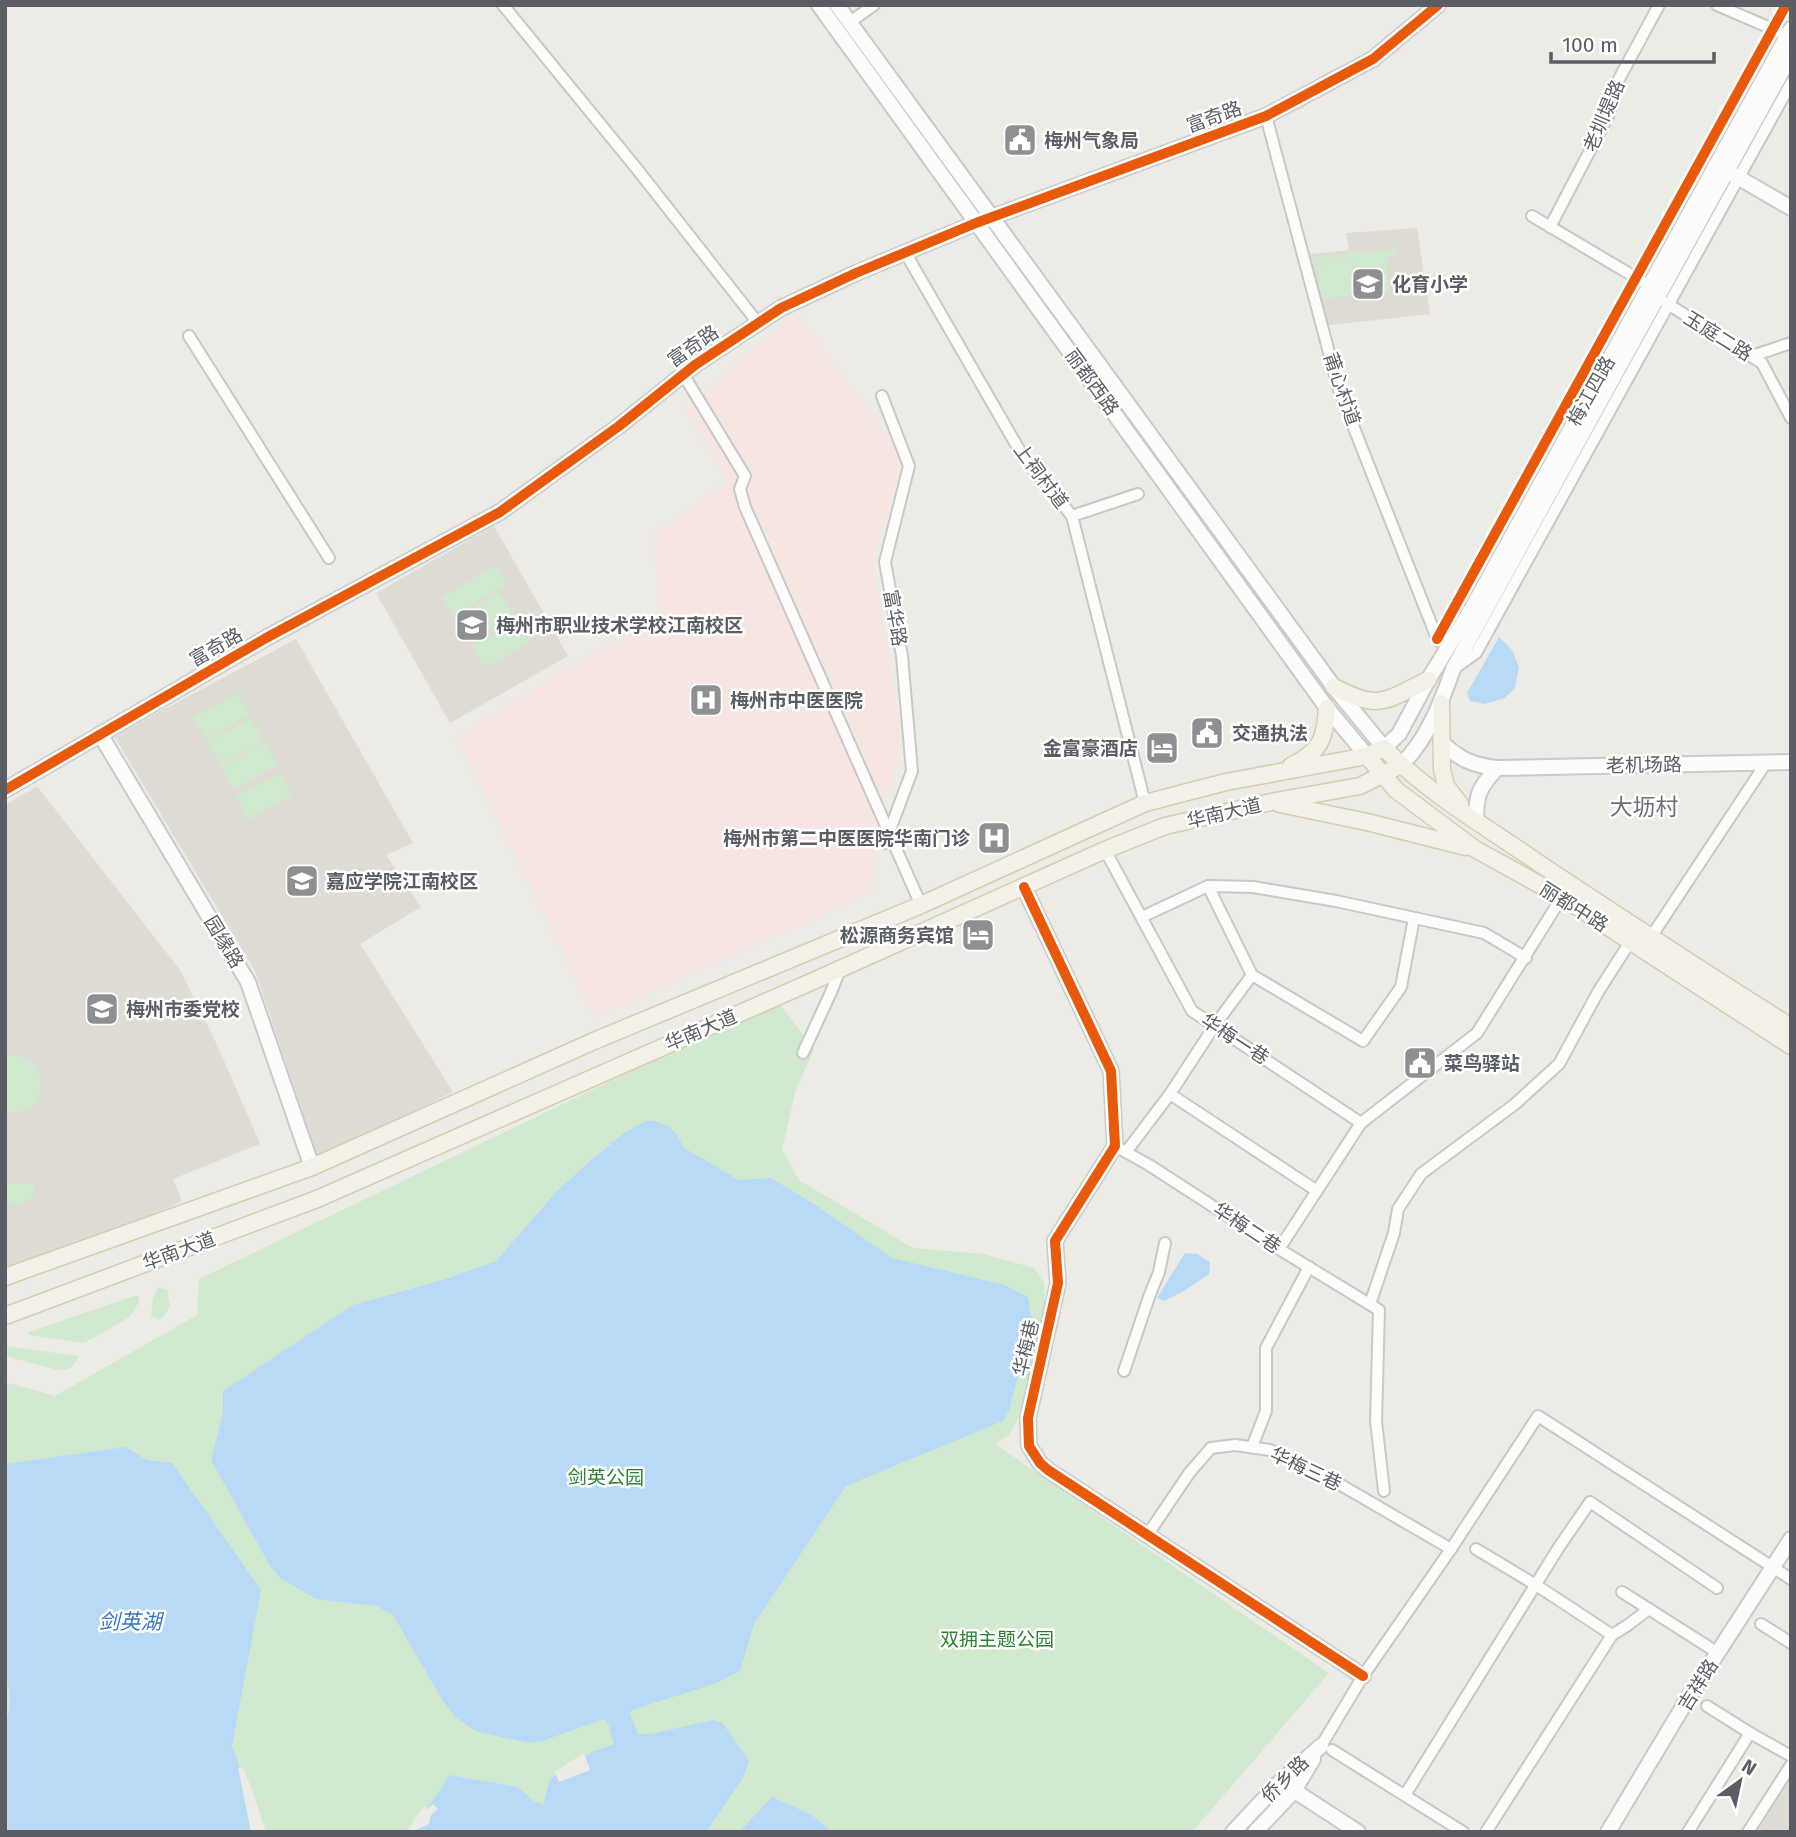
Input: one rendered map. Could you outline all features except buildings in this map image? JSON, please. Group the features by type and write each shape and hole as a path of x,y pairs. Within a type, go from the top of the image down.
{"main road":[{"path":"1334,687 1356,699 1383,701 1427,680"},
{"path":"1441,703 1442,769 1446,786 1476,821"},
{"path":"1278,772 1301,761 1324,739 1327,708"},
{"name":"华南大道","path":"5,1277 312,1167 594,1041 922,905 1145,803 1226,782 1367,756 1384,748"},
{"name":"丽都中路","path":"1384,748 1418,780 1476,821 1791,1027"},
{"name":"丽都中路","path":"1367,756 1396,790 1475,849 1562,897 1791,1046"},
{"name":"华南大道","path":"5,1316 317,1199 1105,850 1165,827 1271,802 1360,786 1401,765"},
{"path":"1271,802 1475,849"},
{"path":"854,933 867,957"}],"street":[{"path":"503,5 758,323"},
{"name":"丽都西路","path":"819,5 1327,708 1367,756"},
{"name":"丽都西路","path":"838,5 1334,687 1384,748"},
{"path":"850,22 874,5"},
{"name":"富奇路","path":"5,790 266,638 500,512 619,426 695,365 781,308 976,222 1266,116 1373,59 1438,5"},
{"name":"老圳堤路","path":"1550,227 1608,116 1619,79 1659,5"},
{"path":"1717,5 1791,37"},
{"path":"1437,639 1786,5"},
{"name":"梅江四路","path":"1384,748 1399,734 1427,680 1471,610 1791,29"},
{"name":"梅江四路","path":"1401,765 1414,753 1441,703 1453,670 1791,55"},
{"path":"1453,670 1476,653 1791,83"},
{"name":"莆心村道","path":"1266,116 1339,390 1443,653"},
{"path":"1727,171 1791,208"},
{"name":"玉庭二路","path":"1532,216 1762,363 1791,418"},
{"name":"上祠村道","path":"905,252 1021,453 1072,516 1145,803"},
{"path":"189,335 330,558"},
{"path":"1752,356 1791,343"},
{"path":"683,374 745,476 740,489 745,507 922,905"},
{"name":"富华路","path":"882,396 909,466 885,562 902,656 912,771 885,843"},
{"path":"1072,516 1138,494"},
{"name":"园缘路","path":"100,734 248,982 312,1167"},
{"name":"老机场路","path":"1442,743 1467,762 1497,768 1791,762"},
{"path":"1651,937 1766,763"},
{"path":"1476,821 1477,797 1485,781 1497,768"},
{"name":"华梅一巷","path":"1105,850 1192,1011 1361,1123"},
{"path":"1144,916 1208,886 1253,887 1336,901 1484,933 1525,957"},
{"path":"1208,886 1252,975 1363,1041 1401,987 1414,918"},
{"path":"1024,887 1111,1071 1121,1149"},
{"path":"1279,1249 1361,1123 1478,1033 1562,897"},
{"path":"1384,1491 1376,1421 1374,1307 1398,1209 1421,1174 1515,1104 1559,1064 1598,992 1630,942"},
{"path":"803,1053 840,969"},
{"path":"1121,1149 1170,1094 1252,975"},
{"path":"1170,1094 1317,1191"},
{"name":"华梅二巷","path":"1121,1149 1374,1307"},
{"name":"华梅巷","path":"1121,1149 1055,1241 1058,1283 1028,1418 1029,1446 1048,1470 1363,1676"},
{"path":"1124,1371 1159,1272 1165,1243"},
{"path":"1252,1447 1266,1411 1266,1348 1309,1267"},
{"path":"1463,1832 1326,1748 1363,1676 1538,1416 1791,1579"},
{"name":"华梅三巷","path":"1148,1534 1190,1472 1211,1448 1235,1446 1270,1450 1322,1474 1451,1549"},
{"path":"1405,1795 1590,1502 1717,1588"},
{"name":"吉祥路","path":"1608,1832 1791,1539"},
{"path":"1476,1549 1612,1635"},
{"path":"1622,1592 1718,1653"},
{"path":"1486,1832 1612,1635 1649,1609"},
{"path":"1761,1624 1791,1643"},
{"path":"1707,1706 1791,1756"},
{"path":"1691,1830 1751,1733"},
{"name":"侨乡路","path":"1233,1832 1280,1782 1326,1748"},
{"name":"侨乡路","path":"1255,1832 1294,1791 1326,1748"},
{"path":"1748,1832 1791,1765"},
{"path":"1280,1782 1358,1832"}],"shaded area":[{"name":"化育小学","path":"1417,228 1430,314 1322,326 1303,255 1349,250 1346,233"},
{"name":"梅州市中医医院","path":"796,313 903,459 872,560 902,739 874,844 872,892 594,1018 455,738 578,662 660,619 654,534 728,482 684,408"},
{"name":"梅州市职业技术学校江南校区","path":"494,526 568,656 450,723 376,593"},
{"name":"嘉应学院江南校区","path":"296,639 413,843 386,855 421,907 360,944 453,1092 318,1158 255,971 114,736"},
{"name":"梅州市委党校","path":"37,786 180,970 218,1047 260,1144 173,1179 182,1201 40,1268 5,1271 5,805"},
{"path":"1791,1774 1791,1832 1754,1832"}],"green space":[{"path":"1395,249 1396,255 1385,257 1389,291 1321,299 1317,265 1359,260 1307,265 1306,258"},
{"path":"496,566 507,584 453,616 442,597"},
{"path":"499,593 513,615 469,640 456,617"},
{"path":"516,620 529,643 485,667 472,645"},
{"path":"237,693 250,715 206,740 193,717"},
{"path":"251,718 264,740 220,765 207,742"},
{"path":"265,742 278,765 234,789 221,767"},
{"path":"279,773 292,795 248,820 235,797"},
{"name":"剑英公园","path":"777,1001 814,1049 795,1092 782,1150 799,1180 913,1248 983,1254 1034,1268 1044,1283 1046,1320 1017,1421 1009,1435 995,1444 1329,1673 1192,1832 5,1832 5,1382 55,1396 197,1315 199,1279"},
{"path":"13,1055 27,1060 36,1068 41,1089 30,1107 19,1112 5,1112 5,1056"},
{"path":"5,1183 33,1183 31,1200 17,1203 5,1199"},
{"path":"158,1287 167,1290 170,1306 159,1320 151,1315"},
{"path":"139,1296 139,1302 130,1317 84,1343 29,1335 29,1332"},
{"path":"5,1346 79,1356 71,1367 58,1370 5,1356"}],"water":[{"path":"1499,637 1512,650 1519,667 1515,688 1505,698 1485,704 1470,701 1467,693"},
{"path":"645,1121 666,1125 676,1133 684,1148 739,1180 771,1178 892,1258 1005,1285 1028,1297 1032,1323 1009,1411 1003,1421 846,1486 754,1624 740,1671 717,1683 632,1710 630,1714 638,1734 651,1734 713,1720 722,1722 749,1761 743,1778 706,1832 406,1832 419,1820 450,1775 518,1787 543,1805 550,1779 592,1752 614,1744 608,1723 604,1719 530,1743 478,1732 456,1718 443,1701 393,1615 377,1606 316,1599 280,1578 269,1564 211,1460 223,1412 223,1391 353,1305 446,1279 496,1261 556,1192 623,1134"},
{"path":"1185,1253 1197,1254 1210,1262 1209,1274 1164,1301 1157,1298"},
{"name":"剑英湖","path":"126,1447 147,1460 172,1463 261,1590 232,1746 266,1832 5,1832 5,1722 10,1699 5,1676 5,1464"},
{"path":"772,1797 812,1815 832,1832 739,1832"}],"pier":[{"path":"584,1753 590,1770 559,1782 554,1772"},
{"path":"243,1767 266,1832 251,1832 238,1768"},
{"path":"433,1804 438,1809 431,1815 429,1824 411,1832 408,1828 424,1806 427,1809"}],"cycle path":[{"path":"5,790 266,638 500,512 619,426 695,365 781,308 856,273 976,223 1266,116 1373,59 1438,5"},
{"path":"1437,639 1786,5"},
{"path":"1024,887 1111,1071 1115,1146 1055,1241 1058,1283 1028,1418 1029,1446 1048,1470 1363,1676"}],"place":[{"name":"梅州气象局","path":"1020,140"},
{"name":"化育小学","path":"1368,284"},
{"name":"梅州市职业技术学校江南校区","path":"472,625"},
{"name":"梅州市中医医院","path":"706,700"},
{"name":"交通执法","path":"1207,733"},
{"name":"金富豪酒店","path":"1162,748"},
{"name":"梅州市第二中医医院华南门诊","path":"994,838"},
{"name":"嘉应学院江南校区","path":"302,881"},
{"name":"松源商务宾馆","path":"978,935"},
{"name":"梅州市委党校","path":"102,1009"},
{"name":"菜鸟驿站","path":"1420,1063"}],"district":[{"name":"大坜村","path":"1644,807"}],"park label":[{"name":"双拥主题公园","path":"997,1639"}]}
